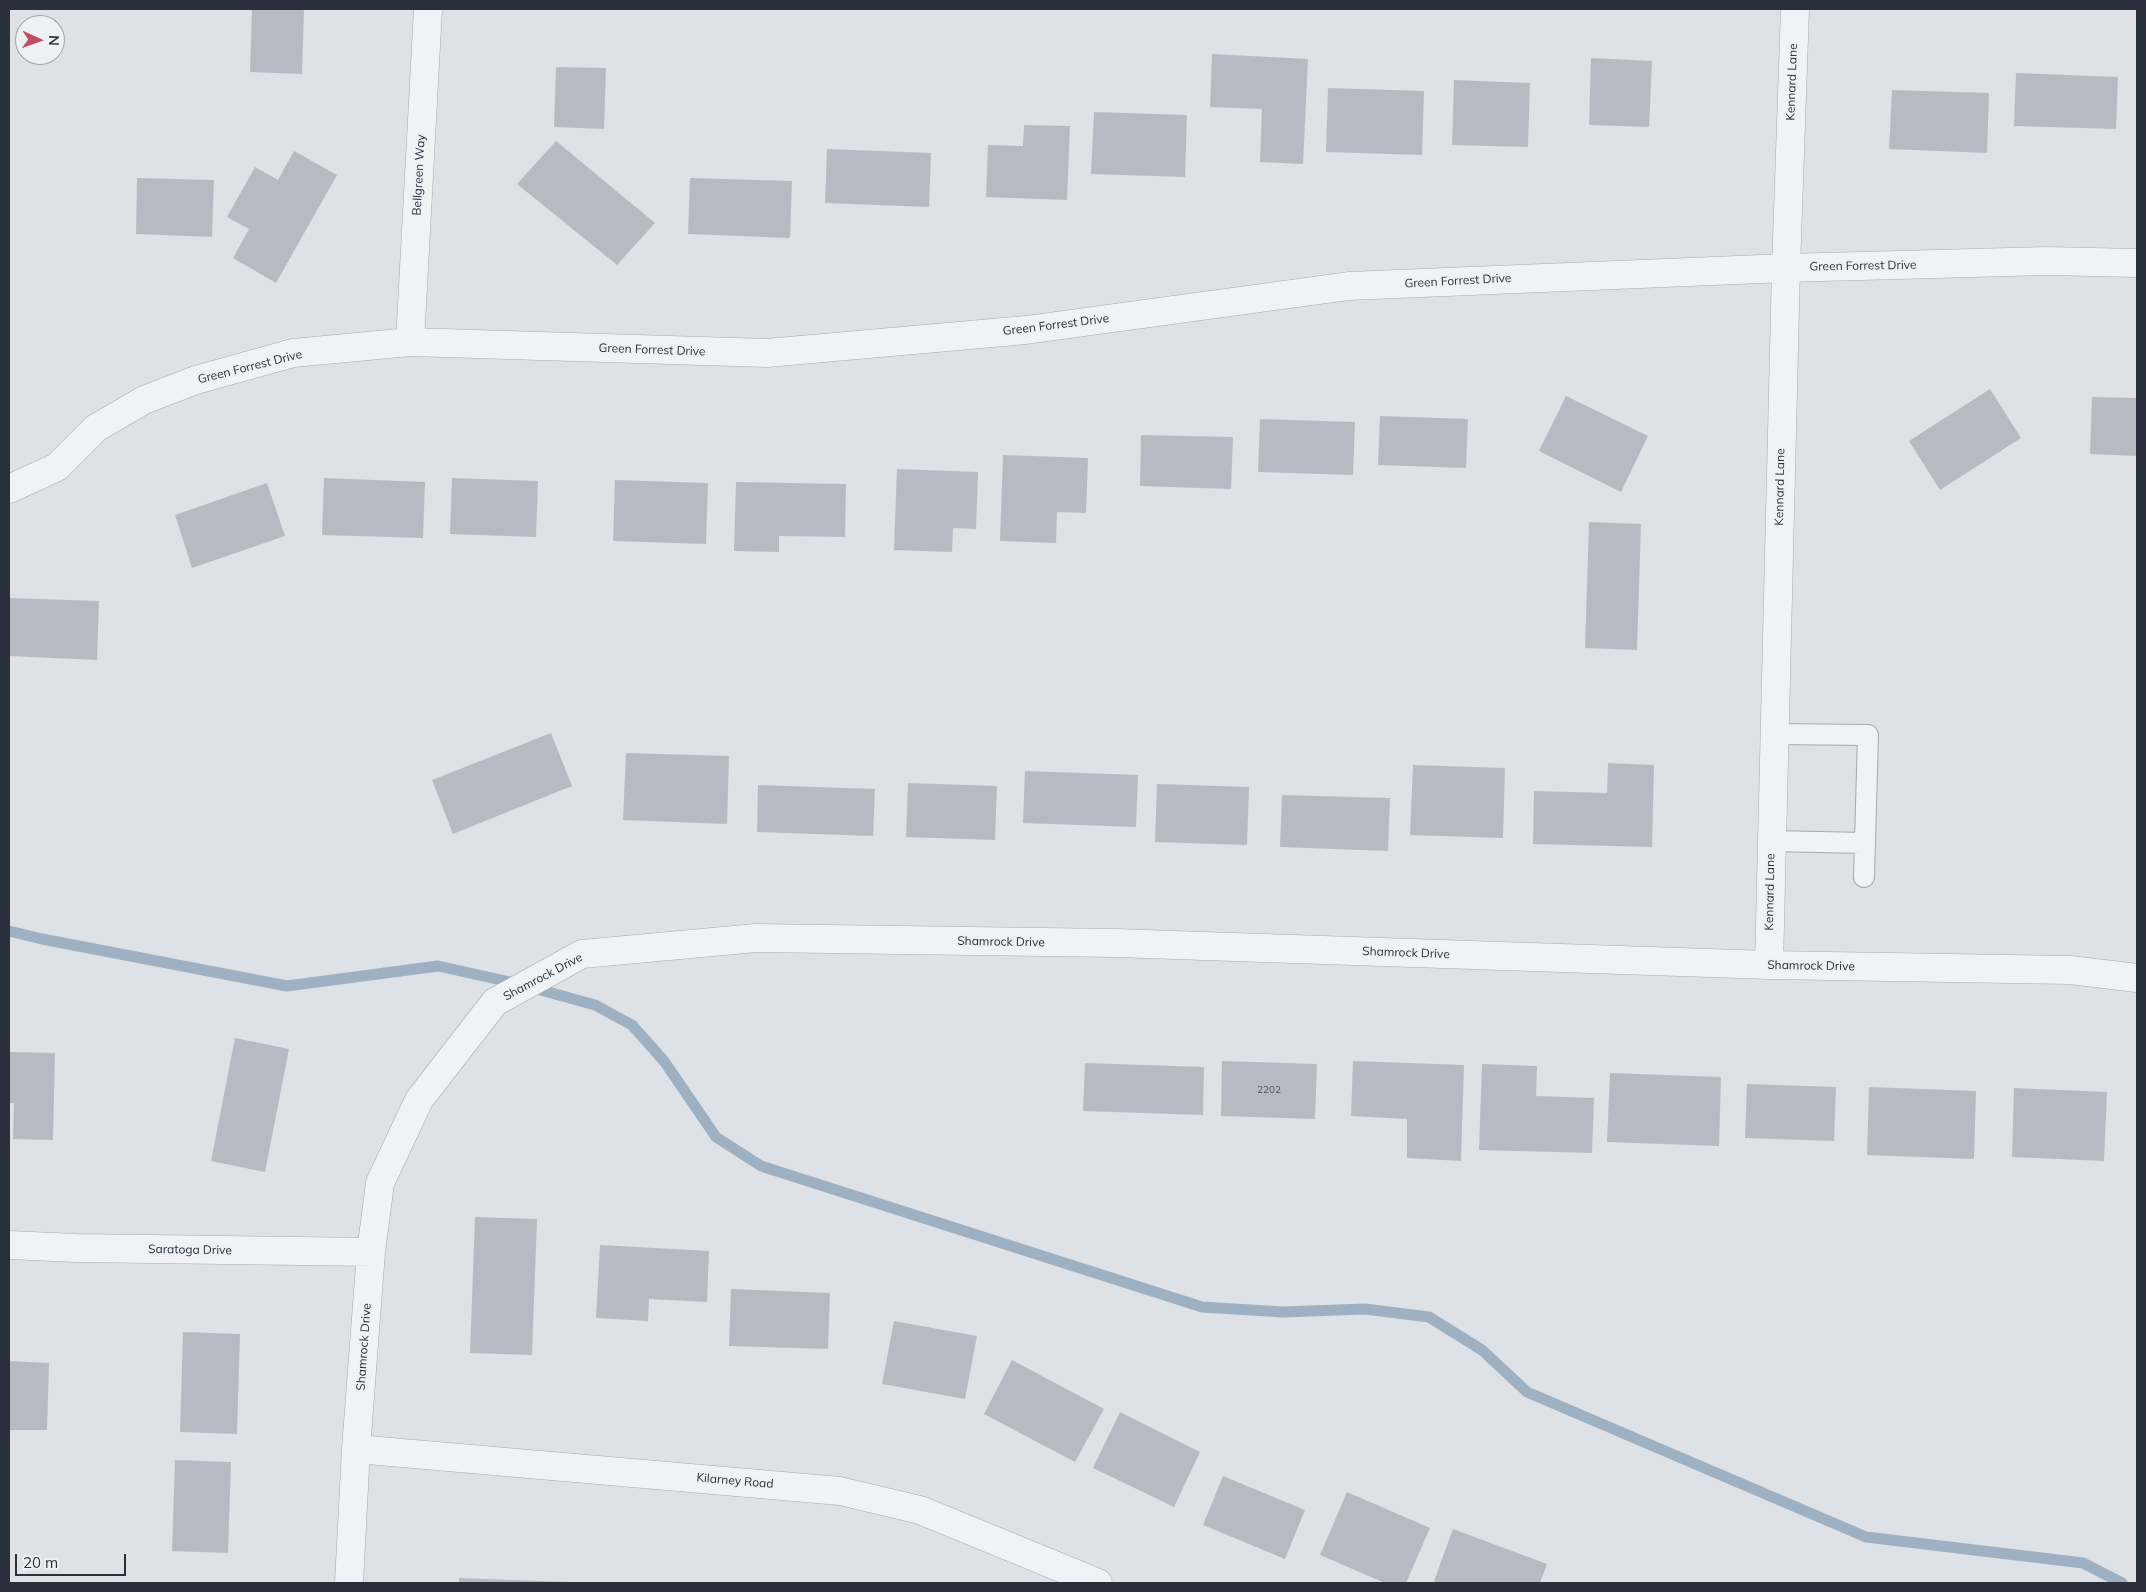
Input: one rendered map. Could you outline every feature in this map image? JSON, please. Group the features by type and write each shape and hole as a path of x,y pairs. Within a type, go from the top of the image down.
{"street":[{"name":"Bellgreen Way","path":"410,342 428,9"},
{"name":"Kennard Lane","path":"1769,965 1786,268 1795,9"},
{"name":"Green Forrest Drive","path":"9,489 56,467 96,428 144,400 196,380 293,353 410,342 766,354 1026,330 1349,286 1786,268 2047,261 2137,263"},
{"name":"Shamrock Drive","path":"349,1583 356,1449 371,1252 380,1183 420,1100 495,1002 582,954 756,938 1115,943 1769,965 2070,970 2137,978"},
{"name":"Saratoga Drive","path":"9,1245 77,1248 371,1252"},
{"name":"Kilarney Road","path":"356,1449 840,1491 920,1510 1089,1581"}],"lane":[{"path":"1774,734 1868,735 1864,877"},
{"path":"1772,841 1864,843"}],"building":[{"path":"252,9 304,9 302,74 250,72"},
{"path":"1212,54 1308,59 1303,164 1260,162 1262,109 1210,107"},
{"path":"1591,58 1652,61 1649,127 1589,125"},
{"path":"556,67 606,68 604,129 554,127"},
{"path":"2016,73 2118,77 2116,129 2014,126"},
{"path":"1454,80 1530,83 1528,147 1452,145"},
{"path":"1328,88 1424,91 1422,155 1326,152"},
{"path":"1892,90 1989,93 1987,153 1889,149"},
{"path":"1094,112 1187,115 1185,177 1091,174"},
{"path":"1024,125 1070,126 1067,200 986,197 988,145 1023,146"},
{"path":"556,141 655,223 617,265 517,184"},
{"path":"827,149 931,153 929,207 825,203"},
{"path":"294,151 337,175 276,283 233,258 249,229 227,217 255,167 278,180"},
{"path":"137,178 214,180 212,237 136,234"},
{"path":"690,178 792,181 790,238 688,234"},
{"path":"1990,389 2021,438 1940,490 1909,441"},
{"path":"1566,396 1648,436 1621,492 1539,451"},
{"path":"2092,397 2137,398 2137,456 2090,454"},
{"path":"1380,416 1468,419 1466,468 1378,465"},
{"path":"1260,419 1355,422 1353,475 1258,472"},
{"path":"1141,435 1233,437 1231,489 1140,486"},
{"path":"1003,455 1088,458 1086,513 1057,512 1056,543 1000,541"},
{"path":"897,469 978,472 976,529 953,528 952,552 894,550"},
{"path":"324,478 425,482 423,538 322,535"},
{"path":"452,478 538,481 536,537 450,534"},
{"path":"615,480 708,483 706,544 613,541"},
{"path":"736,482 846,484 845,537 779,536 779,552 734,551"},
{"path":"267,483 285,536 192,568 175,515"},
{"path":"1589,522 1641,524 1637,650 1585,648"},
{"path":"9,598 99,601 97,660 9,656"},
{"path":"551,733 572,786 453,834 432,780"},
{"path":"626,753 729,756 727,824 623,820"},
{"path":"1608,763 1654,765 1652,847 1533,844 1534,791 1607,793"},
{"path":"1413,765 1505,768 1503,838 1410,835"},
{"path":"1025,771 1138,775 1136,827 1023,823"},
{"path":"908,783 997,786 995,840 906,837"},
{"path":"1157,784 1249,787 1247,845 1155,842"},
{"path":"758,785 875,789 873,836 757,832"},
{"path":"1282,795 1390,798 1388,851 1280,847"},
{"path":"235,1038 289,1049 265,1172 211,1161"},
{"path":"9,1052 55,1053 53,1140 13,1139 14,1103 9,1103"},
{"path":"1222,1061 1317,1064 1315,1119 1221,1116"},
{"path":"1353,1061 1464,1065 1461,1161 1407,1158 1407,1119 1351,1116"},
{"path":"1085,1063 1204,1067 1203,1115 1083,1111"},
{"path":"1482,1064 1537,1066 1536,1096 1594,1098 1592,1153 1479,1150"},
{"path":"1610,1073 1721,1077 1719,1146 1607,1142"},
{"path":"1747,1084 1836,1087 1834,1141 1745,1138"},
{"path":"1869,1087 1976,1091 1974,1159 1867,1155"},
{"path":"2014,1088 2107,1092 2104,1161 2012,1157"},
{"path":"475,1217 537,1219 532,1355 470,1353"},
{"path":"600,1245 709,1251 707,1302 649,1299 648,1321 596,1318"},
{"path":"731,1289 830,1293 828,1349 729,1346"},
{"path":"894,1321 977,1336 965,1399 882,1384"},
{"path":"183,1332 240,1334 237,1434 180,1432"},
{"path":"1012,1360 1104,1409 1075,1462 984,1414"},
{"path":"9,1361 49,1363 47,1430 9,1430"},
{"path":"1120,1412 1200,1452 1174,1507 1093,1468"},
{"path":"175,1460 231,1462 228,1553 172,1551"},
{"path":"1223,1476 1305,1510 1285,1559 1203,1525"},
{"path":"1347,1492 1430,1528 1406,1583 1385,1583 1320,1555"},
{"path":"1453,1529 1547,1564 1540,1583 1439,1583 1434,1581"},
{"path":"459,1578 570,1582 570,1583 459,1583"}],"waterway":[{"path":"9,931 287,986 438,966 519,984 595,1005 632,1025 664,1061 716,1137 761,1166 1202,1307 1283,1312 1365,1309 1429,1317 1482,1350 1527,1392 1866,1537 2083,1563 2122,1583"}]}
